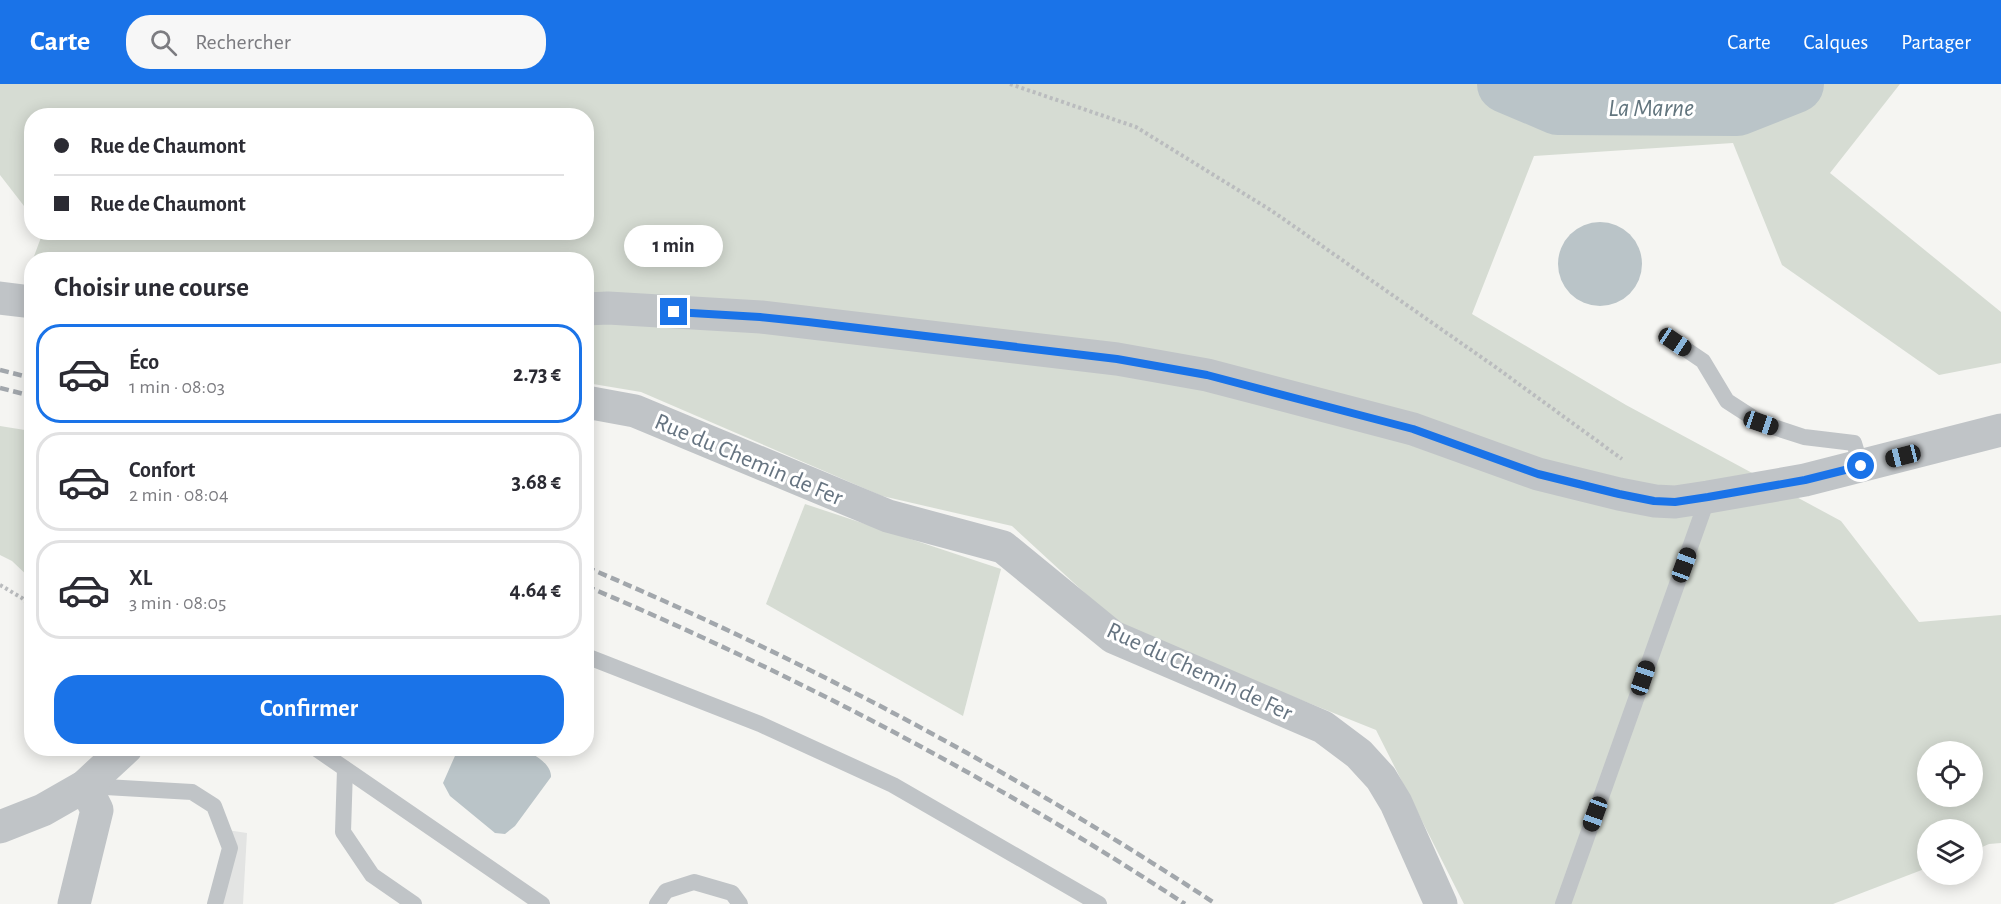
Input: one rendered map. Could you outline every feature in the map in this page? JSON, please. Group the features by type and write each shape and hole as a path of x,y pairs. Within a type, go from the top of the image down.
{"street":[{"path":"0,298 24,301"},
{"path":"594,309 760,317 1117,359 1207,375 1413,429 1538,474 1654,501 1675,502 1805,480 2001,430"},
{"name":"Rue du Chemin de Fer","path":"594,403 635,411 888,516 1003,547 1113,637 1323,727 1359,754 1381,778 1396,803 1441,904"},
{"path":"0,827 43,810 85,786 117,756"},
{"path":"74,904 97,810 85,786"}],"lane":[{"path":"1675,342 1703,361 1727,401 1761,423 1804,437 1854,443 1861,466"},
{"path":"1563,904 1708,497"},
{"path":"594,659 760,724 893,785 1099,904"},
{"path":"326,756 542,904"},
{"path":"345,769 343,832 372,875 414,904"},
{"path":"85,786 192,792 214,806 230,848 214,904"},
{"path":"657,904 666,891 694,882 732,893 740,904"}],"path":[{"path":"1010,84 1136,128 1272,211 1494,366 1625,461"},
{"path":"0,585 24,600"}],"shaded area":[{"path":"0,84 1900,84 1830,173 2001,312 2001,363 1939,375 1782,265 1733,143 1534,156 1472,314 1626,405 1841,521 1919,622 2001,615 2001,843 1983,847 1983,819 1917,819 1917,872 1833,904 1464,904 1376,730 1124,629 1012,526 882,496 641,392 594,384 594,252 36,252 40,240 594,240 594,108 24,108 24,206 0,175"},
{"path":"1600,222 1623,229 1635,241 1642,264 1635,287 1623,299 1600,306 1577,299 1565,287 1558,264 1565,241 1577,229"},
{"path":"0,426 24,430 24,572 12,561 0,555"},
{"path":"805,504 1001,569 963,716 766,604"},
{"path":"455,756 536,756 548,767 551,777 515,826 505,834 495,833 450,796 443,783"},
{"path":"227,830 247,833 243,904 208,904"}],"waterway":[{"name":"La Marne","path":"1506,84 1558,106 1737,107 1795,84"}],"railway":[{"path":"0,370 24,376"},
{"path":"0,388 24,394"},
{"path":"594,571 749,640 909,721 1065,809 1216,904"},
{"path":"594,589 741,655 893,732 1041,814 1185,904"}],"route":[{"path":"674,312 808,322 1117,359 1207,375 1413,429 1538,474 1654,501 1675,502 1708,497 1805,480 1861,466"}]}
